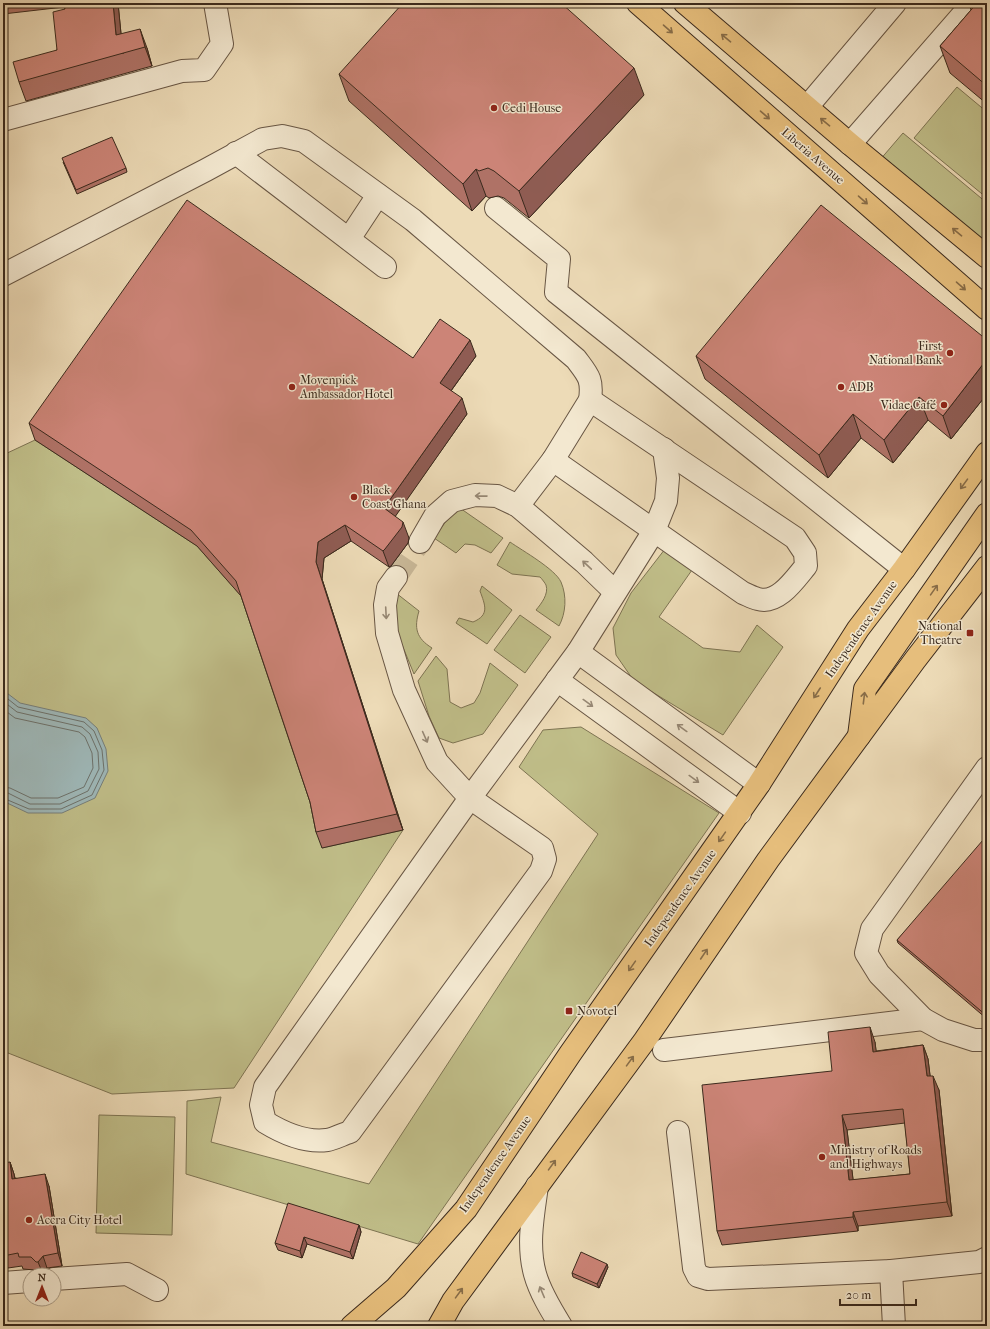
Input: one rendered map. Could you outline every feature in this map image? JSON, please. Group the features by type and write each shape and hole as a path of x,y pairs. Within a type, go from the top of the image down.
{"main road":[{"name":"Liberia Avenue","path":"638,3 987,309"},
{"path":"685,3 850,144 987,257"},
{"name":"Independence Avenue","path":"352,1326 396,1288 466,1209 570,1054 759,784 858,629 904,569 987,452"},
{"path":"859,737 865,689 987,514"},
{"path":"439,1326 454,1301 645,1040 768,860 915,660 987,567"}],"street":[{"path":"3,120 182,71 204,70 222,44 215,3"},
{"path":"807,107 895,3"},
{"path":"850,144 973,3"},
{"path":"3,275 263,139 282,136 304,141 413,220 576,359 590,377 592,389 590,400 553,460 518,506"},
{"path":"236,153 385,267"},
{"path":"349,239 378,195"},
{"path":"496,208 559,259 556,292 904,569"},
{"path":"553,460 744,593 759,600 773,599 790,586 806,566 805,553 795,538 590,400"},
{"path":"396,577 388,588 386,599 387,633 404,690 437,762 470,798 542,848 545,859 541,871 350,1132 326,1140 303,1139 277,1130 265,1122 261,1105 265,1087 470,798 578,652 654,531 666,501 668,478 664,449"},
{"path":"420,542 435,516 452,501 475,495 497,496 518,506 584,562 615,592"},
{"path":"578,652 759,784"},
{"path":"557,680 740,812"},
{"path":"987,768 872,929 866,953 879,974 923,1019 943,1030 974,1040 987,1040"},
{"path":"664,1050 923,1019"},
{"path":"678,1132 694,1268 698,1276 708,1279 891,1271 979,1262 987,1258"},
{"path":"537,1186 531,1226 531,1251 535,1274 546,1301 561,1326"},
{"path":"891,1271 894,1326"},
{"path":"62,1279 127,1274 157,1290"},
{"path":"3,1283 22,1282"}],"shaded area":[{"path":"957,87 987,112 987,198 914,138"},
{"path":"903,133 987,203 987,249 879,161"},
{"path":"35,440 197,546 242,597 316,818 322,848 403,830 234,1088 112,1094 3,1051 3,455"},
{"path":"457,506 503,538 491,553 475,545 465,544 456,553 434,538"},
{"path":"510,542 546,566 558,577 561,582 565,604 563,616 559,626 536,610 544,599 547,588 540,577 512,574 497,565"},
{"path":"665,549 692,570 659,617 703,648 740,652 757,625 783,647 723,735 634,681 616,655 613,628 631,593"},
{"path":"482,586 512,610 487,644 456,623 459,618 473,622 482,616 485,609 480,591"},
{"path":"396,593 419,611 417,617 418,632 423,640 432,648 414,674 398,635 391,607"},
{"path":"520,615 551,637 525,673 494,650"},
{"path":"436,656 447,669 450,702 461,708 474,703 480,693 490,663 518,685 483,734 453,743 439,738 429,716 418,681"},
{"path":"581,727 719,813 418,1244 186,1174 187,1101 221,1097 211,1142 369,1184 598,834 519,767 543,730"},
{"path":"99,1115 175,1117 172,1235 96,1233"}],"water":[{"path":"3,690 20,703 86,718 97,728 106,749 108,771 95,798 62,813 28,813 3,801"}],"building":[{"path":"64,3 113,3 116,35 140,29 145,47 19,82 13,62 57,50 53,12 65,9"},
{"name":"Cedi House","path":"403,3 561,3 634,68 519,191 488,168 479,171 476,169 463,184 339,74"},
{"path":"977,3 987,3 987,86 940,46"},
{"path":"112,137 126,168 76,190 62,158"},
{"path":"187,200 413,358 440,319 470,340 440,383 462,398 384,508 403,522 402,527 383,551 345,525 318,542 316,562 397,814 316,832 310,802 236,581 191,530 29,423"},
{"path":"821,205 987,340 987,359 943,416 919,397 884,440 853,414 819,455 696,356"},
{"path":"983,840 987,844 987,1016 897,940"},
{"path":"870,1027 873,1052 923,1045 927,1076 933,1076 947,1202 853,1212 853,1217 717,1231 702,1085 832,1071 828,1032","holes":["903,1109 910,1174 849,1180 842,1115"]},
{"name":"Accra City Hotel","path":"10,1162 12,1179 45,1174 58,1253 43,1256 38,1262 31,1257 19,1257 18,1253 3,1256 3,1163"},
{"path":"288,1203 359,1225 350,1252 304,1237 300,1251 275,1243"},
{"path":"581,1252 607,1264 597,1284 572,1273"}],"tunnel":[{"path":"396,577 420,542"}],"place":[{"name":"Cedi House","path":"494,108"},
{"name":"First National Bank","path":"950,353"},
{"name":"Movenpick Ambassador Hotel","path":"292,387"},
{"name":"ADB","path":"841,387"},
{"name":"Vidae Café","path":"944,405"},
{"name":"Black Coast Ghana","path":"354,497"},
{"name":"National Theatre","path":"970,633"},
{"name":"Novotel","path":"569,1011"},
{"name":"Ministry of Roads and Highways","path":"822,1157"},
{"name":"Accra City Hotel","path":"29,1220"}]}
